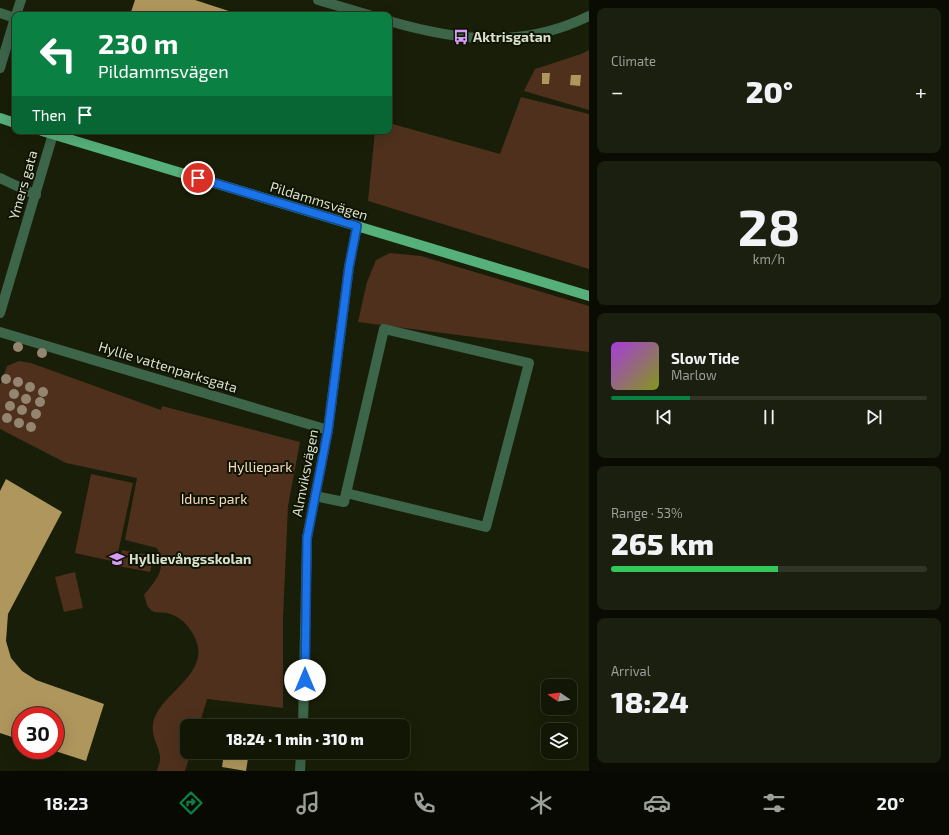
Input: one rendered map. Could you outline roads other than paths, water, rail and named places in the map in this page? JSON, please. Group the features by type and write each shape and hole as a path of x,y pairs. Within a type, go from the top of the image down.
{"main road":[{"path":"0,118 12,122"},
{"name":"Pildammsvägen","path":"53,134 589,296"}],"street":[{"path":"17,12 20,0"},
{"path":"318,0 359,12"},
{"path":"0,13 12,17"},
{"path":"392,22 444,35 487,38 518,36 550,31 589,16"},
{"path":"0,68 12,28"},
{"name":"Ymers gata","path":"0,313 53,134"},
{"path":"0,178 36,195"},
{"name":"Almviksvägen","path":"303,719 307,538 328,430 349,267 357,226"},
{"path":"315,496 344,502 346,493 384,329 529,363 486,527 346,493"},
{"name":"Hyllie vattenparksgata","path":"0,332 328,430"},
{"path":"300,771 301,759"}],"place":[{"name":"Aktrisgatan","path":"461,37"},
{"name":"Hyllievångsskolan","path":"117,559"}],"park label":[{"name":"Hylliepark","path":"260,467"},
{"name":"Iduns park","path":"214,499"}]}
